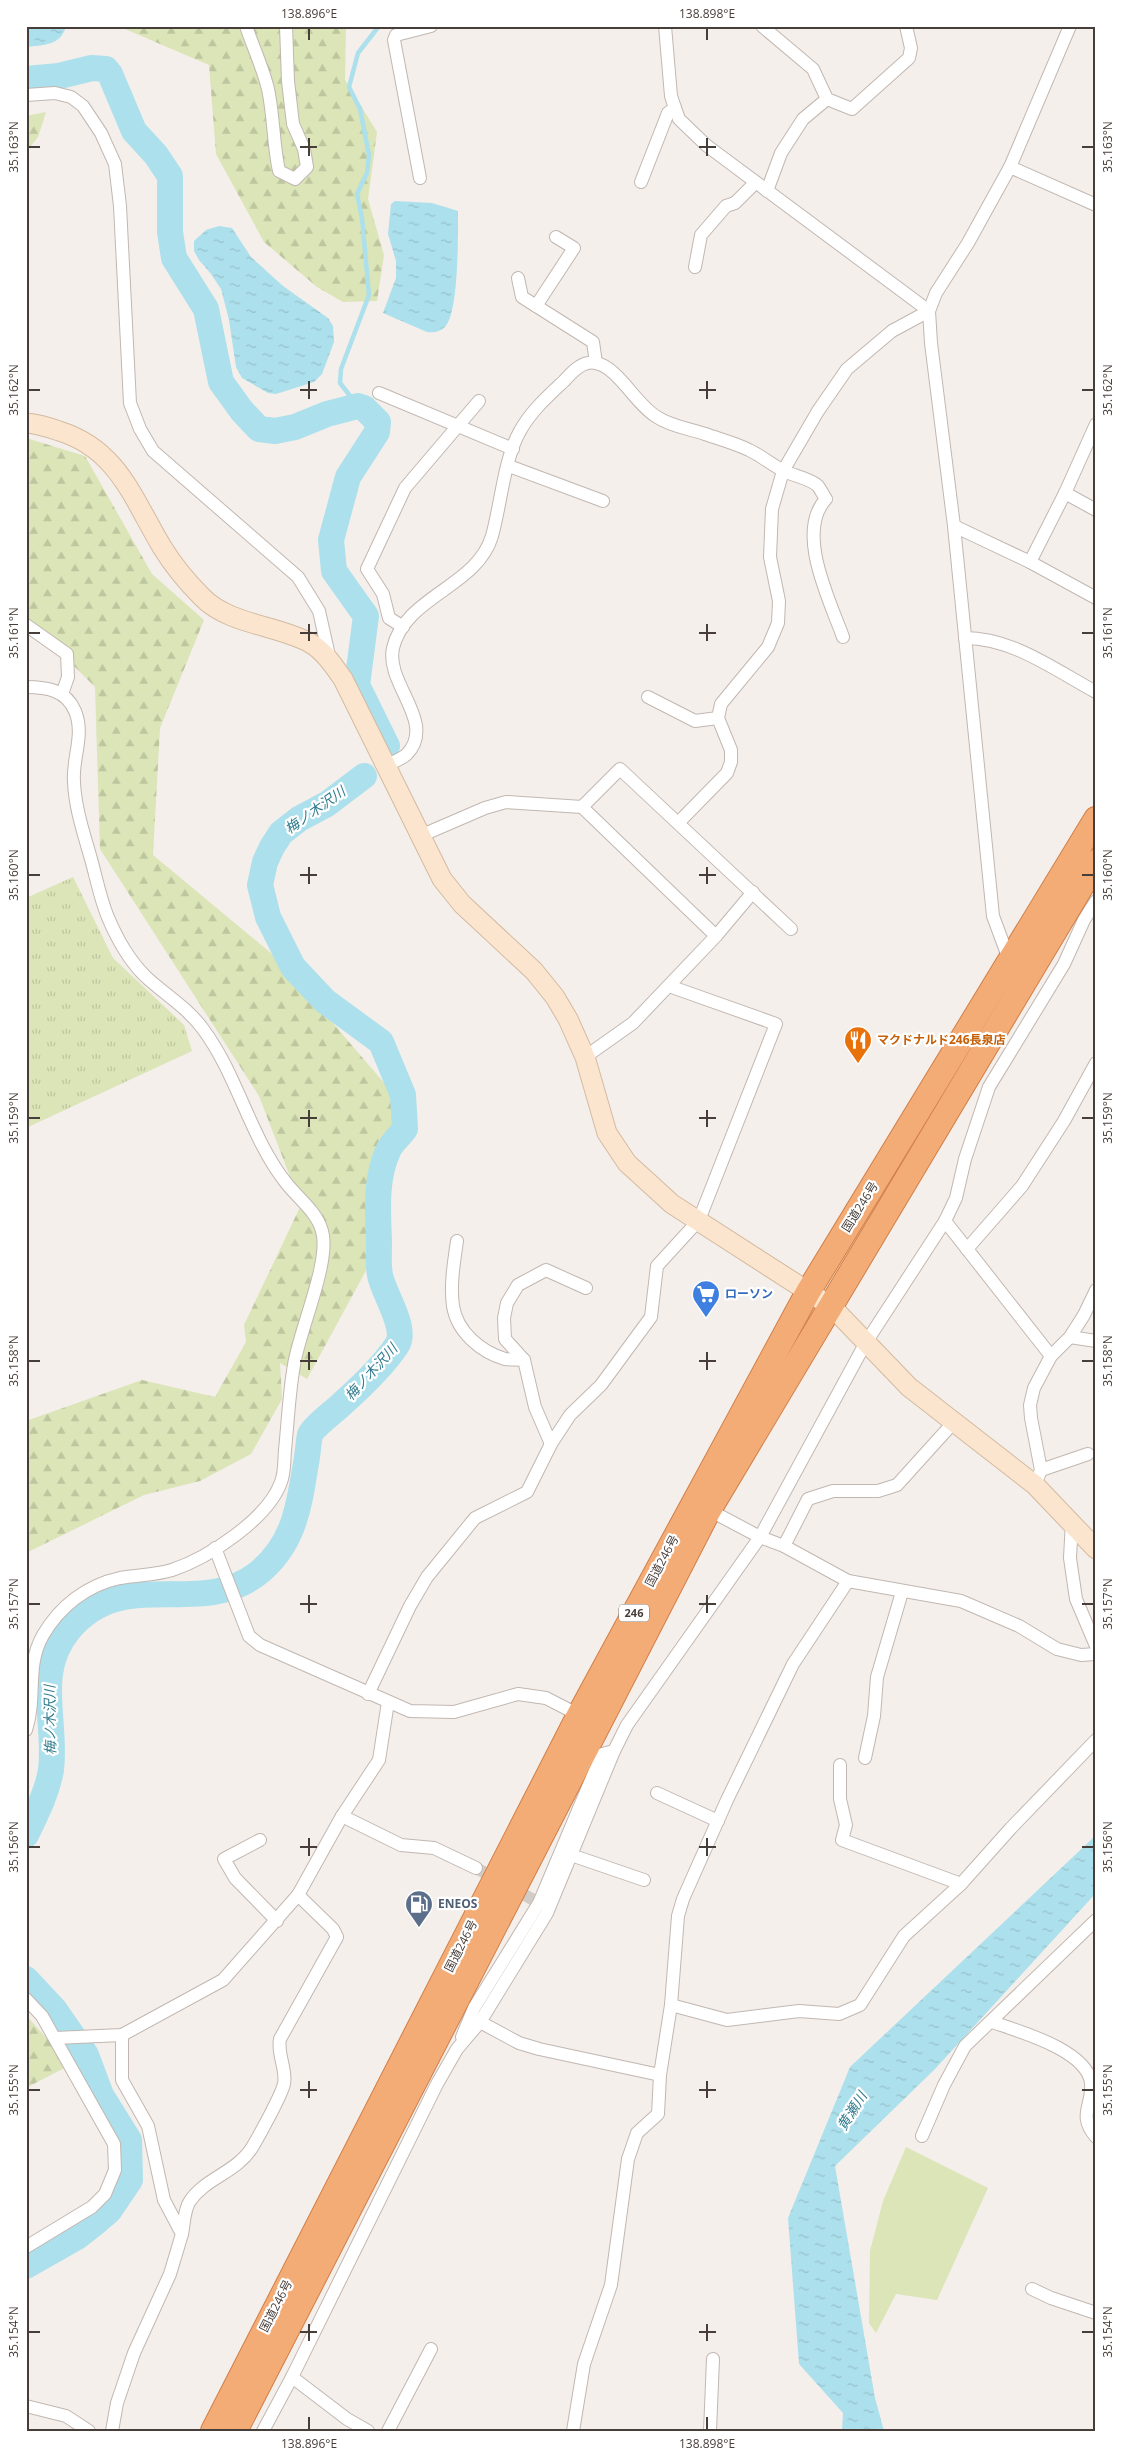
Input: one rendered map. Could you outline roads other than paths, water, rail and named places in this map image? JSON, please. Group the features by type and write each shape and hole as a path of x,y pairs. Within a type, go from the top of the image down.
{"highway":[{"name":"国道246号","path":"213,2431 579,1715 808,1292 1096,819"},
{"name":"国道246号","path":"234,2431 709,1510 832,1307 1096,862"}],"street":[{"path":"246,26 268,88 273,115 274,146 279,171 295,178 307,167 304,149 293,124 288,81 286,26"},
{"path":"420,178 394,40 396,34 431,26"},
{"path":"665,26 671,96 679,118 706,145 929,311"},
{"path":"762,26 813,69 828,99 852,109 909,58 911,48 906,26"},
{"path":"1020,990 993,916 954,526 930,343 929,311 936,293 968,243 1010,167 1070,26"},
{"path":"26,95 55,93 71,97 83,106 100,133 115,164 120,206 130,403 140,429 153,451 298,576 319,612 330,660"},
{"path":"767,191 781,153 803,119 828,99"},
{"path":"641,182 668,113 675,108"},
{"path":"1010,167 1096,205"},
{"path":"695,267 701,235 726,206 735,202 756,183"},
{"path":"536,306 574,248 556,237"},
{"path":"518,278 522,296 593,342 596,363"},
{"path":"678,823 726,773 729,767 730,750 718,718 721,704 768,647 778,623 779,601 770,557 772,508 783,471 818,411 847,369 892,331 929,311"},
{"path":"386,765 406,755 413,744 417,729 394,675 392,662 393,648 411,616 471,568 483,555 492,537 512,449 520,431 534,410 582,364 596,363 612,371 641,405 658,418 749,450 783,471 817,485 826,499 820,506 814,521 816,566 843,637"},
{"path":"379,393 512,449"},
{"path":"404,627 389,618 383,594 367,569 405,488 479,401"},
{"path":"26,423 37,424 69,434 95,448 115,466 162,548 182,575 204,599 238,619 286,633 311,644 330,660 343,679 442,879 462,904 534,971 555,997 568,1019 585,1057 607,1133 627,1163 672,1204 832,1307 865,1344 909,1387 953,1423 1038,1478"},
{"path":"1030,562 1065,493 1096,424"},
{"path":"509,466 603,501"},
{"path":"1065,493 1096,510"},
{"path":"954,526 1030,562 1096,598"},
{"path":"26,625 67,654 68,677 62,694"},
{"path":"965,638 985,638 1011,646 1096,692"},
{"path":"26,687 46,687 62,694 74,708 80,727 73,779 76,803 106,912 120,944 144,974 181,1005 201,1026 219,1053 264,1146 285,1183 311,1210 323,1232 321,1264 294,1362 283,1479 272,1501 257,1518 215,1548 172,1570 116,1579 94,1587 65,1605 41,1638 32,1665 31,1714 26,1730"},
{"path":"648,698 695,721 718,718"},
{"path":"582,807 620,769 791,929"},
{"path":"420,836 485,808 506,802 582,807 716,936"},
{"path":"585,1057 633,1023 716,936 753,892"},
{"path":"457,2049 480,2022 548,1913 614,1751 627,1725 760,1537 865,1344 945,1221 956,1198 966,1159 989,1087 1064,964 1084,920 1096,902"},
{"path":"368,1694 410,1606 427,1577 476,1518 527,1492 551,1444 570,1415 601,1385 651,1317 656,1266 699,1220 776,1024 669,986"},
{"path":"967,1249 1022,1186 1064,1121 1096,1062"},
{"path":"945,1221 1051,1356"},
{"path":"456,1241 452,1273 453,1307 459,1324 474,1344 505,1359 524,1360"},
{"path":"551,1444 535,1407 524,1360 505,1339 504,1318 507,1303 518,1285 546,1270 586,1288"},
{"path":"1096,1290 1084,1315 1070,1337 1051,1356 1034,1388 1030,1405 1038,1478 1048,1500 1072,1521 1096,1549"},
{"path":"1070,1337 1096,1341"},
{"path":"784,1546 808,1499 833,1491 878,1490 897,1485 953,1423"},
{"path":"1038,1478 1088,1454"},
{"path":"709,1510 760,1537 784,1546 848,1581 961,1601 1019,1626 1057,1649 1081,1655 1096,1654"},
{"path":"1072,1521 1070,1558 1076,1599 1096,1646"},
{"path":"215,1548 248,1636 260,1645 368,1694 410,1710 454,1712 518,1694 546,1698 579,1715"},
{"path":"573,2431 584,2364 611,2285 628,2159 637,2133 658,2114 660,2075 671,2005 678,1916 683,1899 792,1664 848,1581"},
{"path":"865,1758 874,1716 877,1677 902,1592"},
{"path":"59,2038 122,2036 223,1980 298,1895 342,1816 379,1760 388,1702"},
{"path":"671,2005 727,2020 799,2011 839,2014 860,2005 904,1936 962,1884 1011,1828 1096,1740"},
{"path":"263,2431 292,2377 437,2084 457,2049 474,2008 539,1903 602,1754 614,1751"},
{"path":"840,1765 840,1799 846,1825 842,1840 962,1884"},
{"path":"656,1793 718,1820"},
{"path":"342,1816 401,1845 434,1848 476,1868"},
{"path":"260,1840 224,1859 235,1878 277,1921"},
{"path":"571,1855 644,1880"},
{"path":"112,2431 118,2403 134,2353 170,2274 189,2202 205,2186 232,2170 252,2148 284,2084 284,2072 278,2049 280,2039 338,1937 333,1929 298,1895"},
{"path":"922,2136 944,2085 965,2046 1096,1920"},
{"path":"26,1999 59,2038 114,2144 115,2170 105,2194 92,2207 26,2247"},
{"path":"480,2022 518,2043 660,2075"},
{"path":"992,2022 1046,2040 1070,2055 1085,2070 1091,2082 1086,2115 1087,2127 1096,2137"},
{"path":"122,2036 122,2080 148,2126 164,2200 182,2234"},
{"path":"1032,2289 1051,2298 1096,2313"},
{"path":"388,2431 431,2349"},
{"path":"710,2431 713,2359"},
{"path":"292,2377 347,2419 368,2431"},
{"path":"26,2406 66,2416 89,2431"}],"water":[{"path":"26,26 66,26 64,33 56,41 45,45 26,47"},
{"path":"395,201 432,203 458,211 457,272 453,306 450,319 445,327 436,332 427,332 383,313 396,278 396,261 388,234 391,204"},
{"path":"219,226 232,228 251,257 283,286 328,318 333,326 334,342 322,374 314,382 276,394 268,393 242,378 236,367 229,320 221,289 194,251 194,241 206,230"},
{"name":"黄瀬川","path":"1096,1832 1096,1893 935,2069 835,2166 875,2398 884,2431 842,2431 843,2413 799,2364 788,2218 850,2067 1092,1839"}],"waterway":[{"path":"358,406 340,383 341,369 369,295 362,218 357,194 367,173 369,155 360,109 349,87 358,53 379,26"},
{"name":"梅ノ木沢川","path":"26,79 59,76 92,68 106,69 110,74 134,131 156,155 170,176 170,232 174,258 206,309 221,382 242,411 259,429 275,431 295,427 327,414 358,406 364,408 378,422 377,432 348,477 331,540 334,571 366,616 357,685 387,746"},
{"name":"梅ノ木沢川","path":"26,1835 44,1795 51,1770 49,1681 58,1647 68,1631 89,1611 112,1600 136,1595 210,1592 234,1587 257,1574 279,1551 293,1524 301,1495 310,1435 320,1423 385,1361 400,1338 394,1310 380,1275 378,1207 379,1184 384,1162 391,1145 405,1129 403,1095 381,1042 325,1001 293,967 268,917 260,885 265,862 281,833 299,819 327,804 364,776"},
{"name":"梅ノ木沢川","path":"26,1979 54,2009 86,2055 101,2095 129,2140 130,2180 109,2211 95,2223 77,2237 26,2266"}],"tunnel":[{"path":"476,1868 539,1903"}],"place":[{"name":"マクドナルド246長泉店","path":"858,1064"},
{"name":"ローソン","path":"706,1318"},
{"name":"ENEOS","path":"419,1928"}]}
